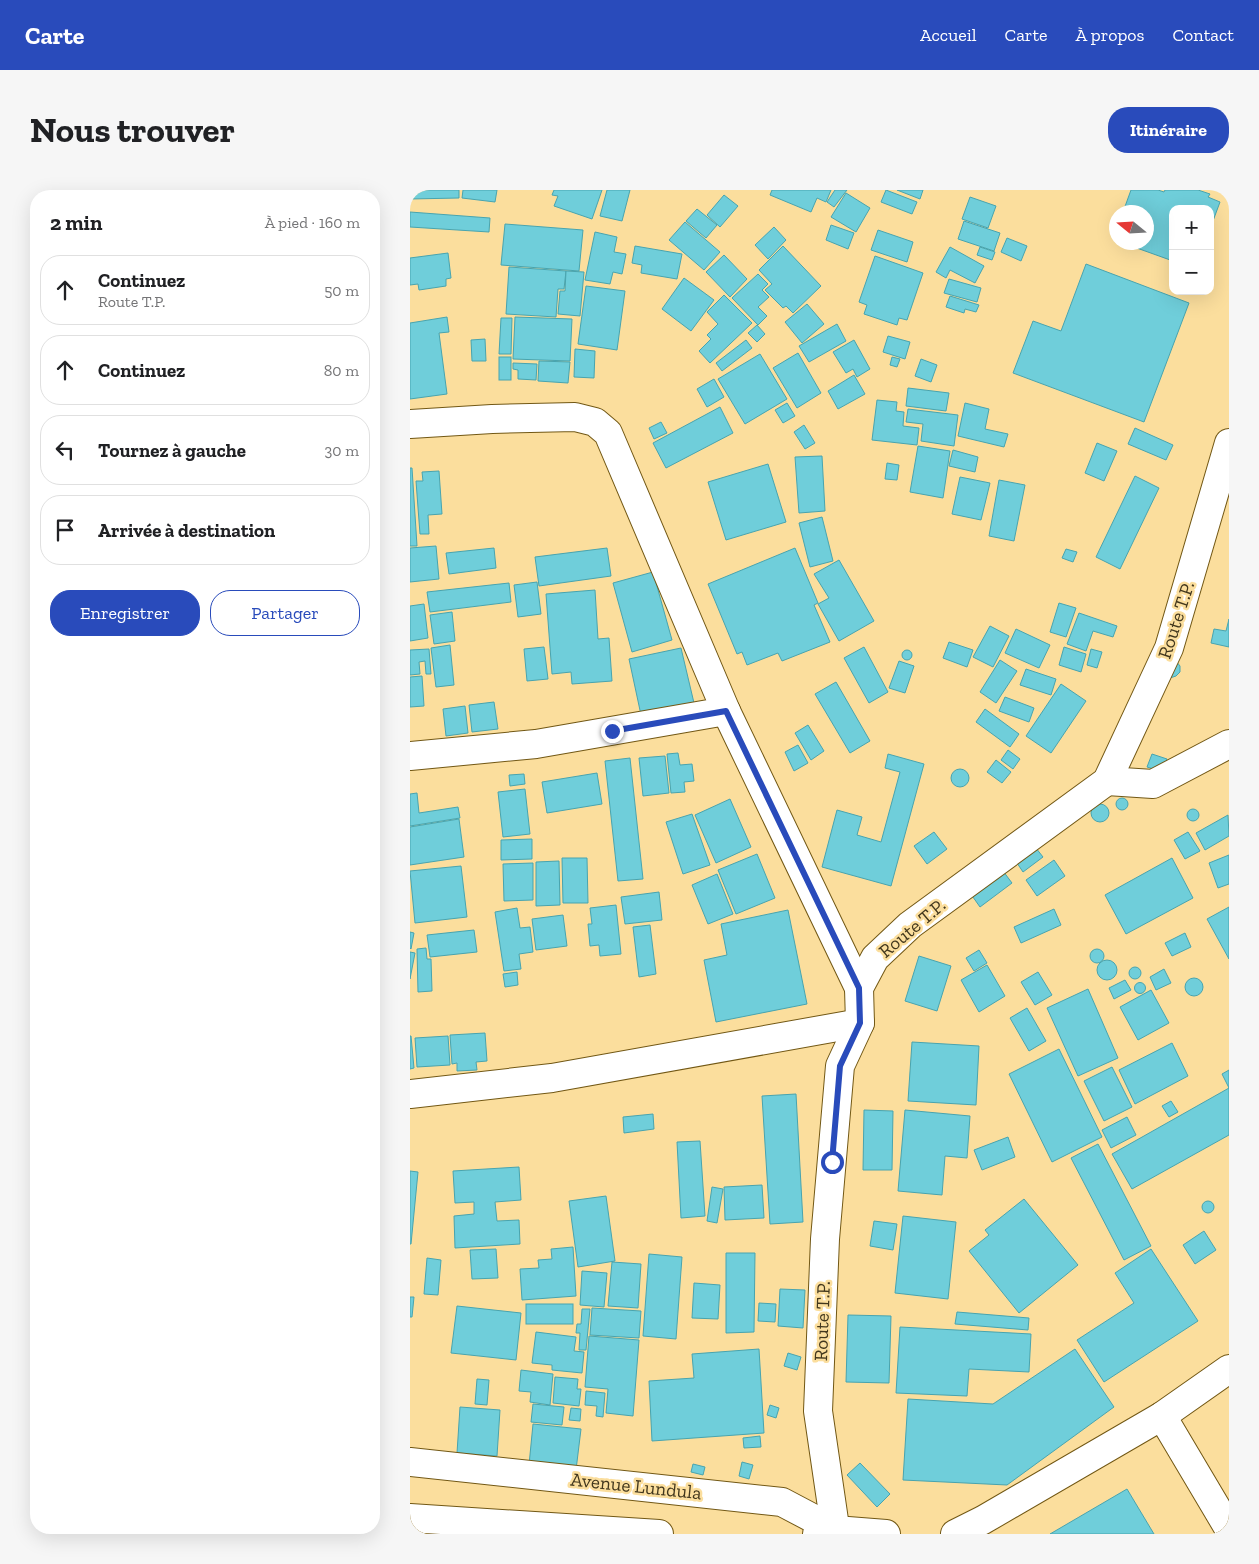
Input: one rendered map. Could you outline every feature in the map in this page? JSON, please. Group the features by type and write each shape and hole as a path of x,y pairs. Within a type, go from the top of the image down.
{"street":[{"path":"410,424 492,419 575,417 594,422 608,433 726,711 859,988"},
{"name":"Route T.P.","path":"829,1533 818,1411 825,1239 840,1066 860,1023 859,988 875,958 910,925 1107,781 1169,648 1229,443"},
{"path":"410,756 536,744 726,711"},
{"path":"1107,781 1153,784 1229,744"},
{"path":"410,1094 552,1078 860,1023"},
{"path":"955,1534 983,1520 1162,1416 1229,1368"},
{"path":"1162,1416 1229,1529"},
{"name":"Avenue Lundula","path":"410,1462 782,1502 829,1533"},
{"path":"410,1518 659,1534"},
{"path":"829,1533 886,1534"}],"building":[{"path":"410,190 459,190 459,198 410,199"},
{"path":"463,190 497,190 495,202 462,198"},
{"path":"554,190 602,190 592,219 554,206 558,196 552,195"},
{"path":"607,190 630,190 622,221 600,216"},
{"path":"772,190 831,190 826,202 817,198 811,212 770,195"},
{"path":"835,190 847,190 834,207 827,202"},
{"path":"886,190 917,202 912,214 881,202"},
{"path":"897,190 923,190 920,199"},
{"path":"1131,190 1158,190 1164,192 1165,190 1198,190 1210,194 1208,197 1220,202 1214,218 1214,205 1169,205 1169,260 1142,250 1154,250 1154,205 1126,205"},
{"path":"846,193 870,208 856,232 831,217"},
{"path":"724,195 738,206 720,227 707,215"},
{"path":"970,197 996,206 988,228 962,219"},
{"path":"697,209 717,225 706,238 686,221"},
{"path":"410,212 490,218 489,232 410,227"},
{"path":"964,221 1000,233 994,251 958,239"},
{"path":"685,222 720,252 704,270 669,240"},
{"path":"505,224 583,230 579,271 501,265"},
{"path":"831,225 854,233 848,249 826,240"},
{"path":"774,227 786,240 768,259 755,245"},
{"path":"878,230 913,242 907,262 871,250"},
{"path":"595,232 617,237 614,252 626,254 622,274 613,272 610,284 585,280"},
{"path":"1007,238 1027,246 1021,261 1001,252"},
{"path":"635,246 682,254 677,279 641,273 642,265 632,263"},
{"path":"783,246 821,286 793,313 786,306 783,308 765,290 772,284 759,270"},
{"path":"950,247 984,266 975,283 950,270 946,278 936,272"},
{"path":"980,247 995,252 992,260 977,255"},
{"path":"448,253 451,278 446,279 446,286 419,290 418,284 410,285 410,258"},
{"path":"724,255 747,279 730,297 706,272"},
{"path":"875,256 923,273 907,320 899,318 897,325 864,314 867,305 859,302"},
{"path":"1086,264 1189,303 1144,422 1013,373 1033,321 1061,331"},
{"path":"509,267 566,271 564,289 558,289 556,317 506,314"},
{"path":"566,271 584,272 580,316 558,314 560,291 565,291"},
{"path":"758,274 768,284 762,290 769,297 758,307 767,316 758,325 732,298"},
{"path":"684,278 714,300 691,331 662,309"},
{"path":"949,279 981,288 977,302 944,293"},
{"path":"586,286 625,291 617,350 578,344"},
{"path":"724,295 752,323 710,363 699,351 711,339 707,335 718,324 707,312"},
{"path":"950,296 979,305 976,312 965,309 964,313 946,307"},
{"path":"807,304 824,324 802,343 785,322"},
{"path":"447,317 449,332 439,333 447,394 410,399 410,323"},
{"path":"515,317 572,319 570,361 513,359"},
{"path":"501,318 512,318 511,354 499,354"},
{"path":"837,324 846,341 809,362 799,346"},
{"path":"757,325 765,334 757,342 748,333"},
{"path":"888,336 910,342 905,359 883,352"},
{"path":"485,339 486,361 472,361 471,340"},
{"path":"746,340 752,348 722,371 716,363"},
{"path":"854,340 870,369 857,377 853,369 846,373 833,352"},
{"path":"575,349 595,351 594,378 574,377"},
{"path":"798,353 821,393 797,408 773,368"},
{"path":"760,354 787,399 745,424 718,379"},
{"path":"499,357 511,357 511,380 499,380"},
{"path":"892,357 900,359 897,367 890,365"},
{"path":"921,359 937,365 931,382 915,376"},
{"path":"539,361 570,362 568,383 538,381"},
{"path":"513,363 537,364 536,380 518,379 518,370 513,369"},
{"path":"854,375 865,394 838,409 828,391"},
{"path":"714,379 724,397 707,407 697,389"},
{"path":"908,388 949,393 946,411 906,406"},
{"path":"877,400 897,402 896,411 904,412 903,426 919,428 917,445 872,440"},
{"path":"787,403 795,416 783,423 775,410"},
{"path":"965,403 989,409 985,429 1008,434 1004,447 958,436"},
{"path":"720,407 733,433 666,468 653,443"},
{"path":"908,409 958,415 954,446 921,441 923,424 906,422"},
{"path":"661,422 667,433 654,439 649,428"},
{"path":"804,425 815,443 805,449 794,432"},
{"path":"1135,428 1173,445 1166,460 1128,444"},
{"path":"1097,443 1117,451 1104,481 1085,473"},
{"path":"918,446 950,451 943,498 910,492"},
{"path":"953,450 978,457 975,472 949,466"},
{"path":"822,456 825,511 799,513 795,457"},
{"path":"887,463 899,465 897,480 885,479"},
{"path":"768,464 786,522 726,540 708,482"},
{"path":"410,468 412,468 417,546 410,546"},
{"path":"439,471 442,514 428,515 429,534 420,534 416,481 423,481 422,472"},
{"path":"1135,476 1159,488 1120,569 1096,557"},
{"path":"960,477 990,483 981,520 952,514"},
{"path":"999,480 1025,485 1014,541 989,536"},
{"path":"822,517 833,561 810,567 799,523"},
{"path":"436,546 439,579 410,582 410,548"},
{"path":"494,548 496,568 449,574 446,553"},
{"path":"607,548 611,576 539,586 535,557"},
{"path":"795,548 818,603 814,605 830,642 782,661 778,653 747,665 742,652 737,654 708,584"},
{"path":"1066,549 1077,552 1073,562 1062,558"},
{"path":"839,560 874,621 839,641 818,604 829,598 814,574"},
{"path":"653,572 672,640 632,652 613,583"},
{"path":"537,582 541,614 518,617 514,585"},
{"path":"509,583 511,602 430,612 427,592"},
{"path":"595,590 598,639 609,638 612,681 572,684 571,672 552,674 546,594"},
{"path":"1059,603 1076,608 1066,637 1050,632"},
{"path":"424,604 428,638 410,641 410,606"},
{"path":"452,612 455,641 434,644 430,615"},
{"path":"1079,613 1117,626 1113,637 1093,631 1086,651 1067,644"},
{"path":"1229,619 1229,647 1211,643 1214,629 1226,631"},
{"path":"990,626 1009,636 993,667 973,657"},
{"path":"1016,629 1050,645 1039,668 1005,653"},
{"path":"949,642 973,650 967,667 943,658"},
{"path":"450,645 454,685 436,687 431,648"},
{"path":"544,647 548,679 527,681 524,649"},
{"path":"864,647 888,692 869,703 844,658"},
{"path":"1064,647 1086,654 1081,672 1059,665"},
{"path":"681,648 694,703 641,715 629,659"},
{"path":"429,649 431,674 426,674 425,661 419,662 420,674 410,675 410,650"},
{"path":"1091,649 1102,652 1097,668 1087,665"},
{"path":"905,650 909,650 912,655 911,659 905,660 902,657 902,653"},
{"path":"1000,660 1017,671 996,703 980,692"},
{"path":"899,661 914,666 905,693 889,688"},
{"path":"1176,661 1180,666 1180,672 1170,678"},
{"path":"1026,669 1056,679 1051,695 1020,685"},
{"path":"422,676 424,706 410,707 410,677"},
{"path":"836,682 870,741 850,753 815,694"},
{"path":"1061,684 1086,701 1051,753 1026,736"},
{"path":"1005,697 1034,708 1029,722 999,711"},
{"path":"494,702 498,729 472,732 469,705"},
{"path":"465,706 468,733 446,736 443,709"},
{"path":"985,709 1019,734 1010,747 976,722"},
{"path":"808,725 824,751 811,760 795,733"},
{"path":"798,745 808,763 794,771 785,752"},
{"path":"1008,750 1020,759 1013,769 1001,760"},
{"path":"678,753 680,765 692,764 694,781 684,782 685,792 671,793 667,754"},
{"path":"888,754 924,764 891,886 822,867 837,810 862,817 857,835 881,842 900,772 885,768"},
{"path":"1152,754 1167,759 1163,772 1147,767"},
{"path":"665,756 669,793 643,796 639,758"},
{"path":"630,758 643,879 618,881 605,761"},
{"path":"996,760 1011,772 1002,783 987,772"},
{"path":"956,769 964,769 969,774 967,785 956,787 951,782 951,774"},
{"path":"597,773 602,804 547,813 542,782"},
{"path":"524,774 525,784 510,786 509,775"},
{"path":"525,789 530,834 503,837 498,792"},
{"path":"417,793 419,813 458,807 460,818 410,826 410,794"},
{"path":"1120,798 1124,798 1128,804 1124,810 1120,810 1116,806 1116,802"},
{"path":"730,799 751,847 716,863 695,815"},
{"path":"1100,804 1106,807 1109,813 1106,819 1100,822 1094,819 1091,813 1094,807"},
{"path":"1191,809 1195,809 1199,815 1195,821 1191,821 1187,817 1187,813"},
{"path":"692,814 710,865 683,874 666,822"},
{"path":"1228,815 1229,836 1205,850 1196,833"},
{"path":"459,819 464,857 410,865 410,827"},
{"path":"934,832 947,849 927,864 914,846"},
{"path":"1188,832 1200,851 1185,859 1174,840"},
{"path":"532,839 532,859 501,860 501,840"},
{"path":"1032,843 1043,857 1023,872 1013,857"},
{"path":"757,854 775,898 736,914 718,870"},
{"path":"1229,855 1229,884 1218,888 1209,863"},
{"path":"562,858 587,858 588,903 563,903"},
{"path":"1172,858 1193,898 1126,934 1105,895"},
{"path":"1054,860 1065,876 1037,896 1026,880"},
{"path":"559,861 560,905 536,906 536,862"},
{"path":"533,863 533,900 504,901 503,864"},
{"path":"461,866 467,917 415,923 410,871"},
{"path":"1000,867 1012,883 980,907 968,890"},
{"path":"717,874 733,914 708,924 692,885"},
{"path":"659,892 662,920 625,924 621,897"},
{"path":"616,905 621,954 600,956 599,945 590,946 588,924 592,924 590,908"},
{"path":"1229,907 1229,959 1207,919"},
{"path":"517,908 520,928 530,927 533,952 519,954 521,969 504,971 495,912"},
{"path":"1054,909 1061,925 1021,943 1014,927"},
{"path":"788,910 807,1004 716,1022 704,960 727,955 721,924"},
{"path":"563,915 567,946 536,950 532,919"},
{"path":"650,925 656,974 639,977 633,927"},
{"path":"474,930 477,952 430,957 427,935"},
{"path":"410,932 414,933 411,949 410,948"},
{"path":"1185,933 1191,947 1172,956 1165,943"},
{"path":"426,948 427,959 431,959 432,991 418,992 417,949"},
{"path":"1097,949 1102,951 1104,956 1102,961 1097,963 1092,961 1090,956 1092,951"},
{"path":"979,950 987,963 974,971 966,958"},
{"path":"410,952 415,953 410,979"},
{"path":"919,956 951,966 937,1011 905,1001"},
{"path":"1107,960 1114,963 1117,970 1114,977 1107,980 1100,977 1097,970 1100,963"},
{"path":"987,965 1005,996 979,1012 961,980"},
{"path":"1133,967 1137,967 1141,973 1137,979 1133,979 1129,975 1129,971"},
{"path":"1164,969 1171,983 1156,990 1150,977"},
{"path":"517,972 518,985 505,987 503,974"},
{"path":"1038,972 1052,995 1035,1005 1021,982"},
{"path":"1194,978 1200,981 1203,987 1200,993 1194,996 1188,993 1185,987 1188,981"},
{"path":"1125,980 1131,990 1114,999 1109,988"},
{"path":"1138,983 1142,983 1145,988 1144,992 1138,993 1135,990 1135,986"},
{"path":"1088,989 1118,1058 1078,1076 1047,1008"},
{"path":"1151,990 1169,1023 1138,1040 1120,1007"},
{"path":"1027,1008 1046,1041 1029,1051 1010,1018"},
{"path":"485,1033 487,1061 476,1062 477,1070 457,1071 457,1063 452,1064 450,1035"},
{"path":"410,1036 414,1068 410,1069"},
{"path":"448,1036 450,1065 417,1067 415,1038"},
{"path":"912,1042 979,1046 976,1105 908,1101"},
{"path":"1172,1043 1188,1076 1135,1104 1119,1070"},
{"path":"1059,1049 1102,1137 1052,1162 1009,1074"},
{"path":"1112,1067 1132,1107 1104,1121 1084,1081"},
{"path":"1229,1070 1229,1088 1222,1074"},
{"path":"1229,1088 1229,1135 1132,1189 1112,1154"},
{"path":"796,1094 803,1222 770,1224 762,1096"},
{"path":"1171,1101 1178,1112 1169,1117 1162,1106"},
{"path":"864,1110 893,1111 892,1170 863,1170"},
{"path":"905,1110 970,1116 967,1158 945,1156 942,1195 898,1191"},
{"path":"653,1114 654,1129 624,1133 623,1117"},
{"path":"1127,1117 1136,1135 1111,1148 1102,1130"},
{"path":"1008,1137 1015,1157 982,1170 974,1150"},
{"path":"700,1141 705,1216 681,1218 677,1142"},
{"path":"1098,1144 1151,1246 1124,1260 1071,1158"},
{"path":"519,1167 521,1200 495,1202 497,1221 519,1220 520,1244 455,1248 454,1216 474,1214 474,1202 455,1203 453,1171"},
{"path":"410,1171 418,1172 411,1244 410,1244"},
{"path":"762,1185 764,1218 725,1220 724,1187"},
{"path":"712,1187 723,1189 717,1223 707,1221"},
{"path":"606,1196 615,1261 578,1267 569,1201"},
{"path":"1024,1199 1078,1265 1019,1313 969,1251 989,1235 985,1230"},
{"path":"1206,1201 1210,1201 1214,1207 1210,1213 1206,1213 1202,1209 1202,1205"},
{"path":"903,1216 956,1222 948,1299 895,1293"},
{"path":"874,1221 897,1224 893,1250 870,1246"},
{"path":"1204,1231 1216,1250 1195,1264 1183,1245"},
{"path":"573,1247 576,1296 522,1300 520,1269 539,1268 538,1260 552,1259 551,1249"},
{"path":"496,1249 498,1278 472,1279 470,1250"},
{"path":"1151,1249 1198,1321 1104,1382 1077,1340 1134,1303 1115,1273"},
{"path":"726,1253 755,1253 754,1332 726,1333"},
{"path":"649,1254 682,1257 676,1339 643,1336"},
{"path":"427,1258 441,1260 438,1295 424,1294"},
{"path":"612,1262 641,1264 638,1308 608,1306"},
{"path":"582,1271 607,1273 604,1307 580,1305"},
{"path":"694,1283 720,1285 718,1319 692,1318"},
{"path":"780,1289 805,1290 803,1328 778,1326"},
{"path":"410,1297 414,1297 412,1317 410,1317"},
{"path":"759,1303 776,1304 775,1322 758,1321"},
{"path":"526,1304 573,1304 573,1324 526,1324"},
{"path":"457,1306 521,1313 516,1360 451,1353"},
{"path":"592,1308 641,1311 639,1338 590,1335"},
{"path":"582,1309 590,1309 586,1350 579,1350 580,1333 576,1333 577,1324 581,1324"},
{"path":"957,1312 1029,1318 1028,1330 955,1324"},
{"path":"848,1315 891,1316 889,1383 846,1382"},
{"path":"900,1327 1031,1334 1029,1372 969,1369 967,1396 896,1393"},
{"path":"536,1332 576,1337 574,1351 584,1352 582,1373 552,1370 552,1365 532,1363"},
{"path":"589,1336 639,1340 633,1416 606,1413 608,1389 585,1387"},
{"path":"759,1349 764,1433 652,1441 649,1381 694,1378 692,1354"},
{"path":"1075,1349 1114,1407 1007,1485 903,1480 908,1399 993,1404"},
{"path":"788,1353 801,1357 797,1370 784,1366"},
{"path":"521,1370 553,1374 550,1405 530,1402 531,1392 519,1391"},
{"path":"555,1377 578,1379 577,1389 581,1389 579,1406 553,1403"},
{"path":"477,1379 489,1380 487,1405 475,1404"},
{"path":"586,1391 605,1393 603,1417 596,1416 597,1406 585,1405"},
{"path":"533,1404 564,1407 562,1425 531,1422"},
{"path":"770,1405 779,1408 776,1418 767,1415"},
{"path":"460,1407 500,1410 497,1456 457,1453"},
{"path":"571,1408 581,1409 580,1421 569,1420"},
{"path":"533,1424 581,1429 576,1470 529,1465"},
{"path":"760,1436 761,1447 744,1448 743,1438"},
{"path":"742,1462 753,1465 749,1479 739,1476"},
{"path":"860,1463 890,1494 877,1507 847,1475"},
{"path":"693,1464 705,1467 703,1475 691,1472"},
{"path":"1127,1489 1154,1534 1050,1534"}],"route":[{"path":"612,731 726,711 859,988 860,1023 840,1066 832,1162"}]}
